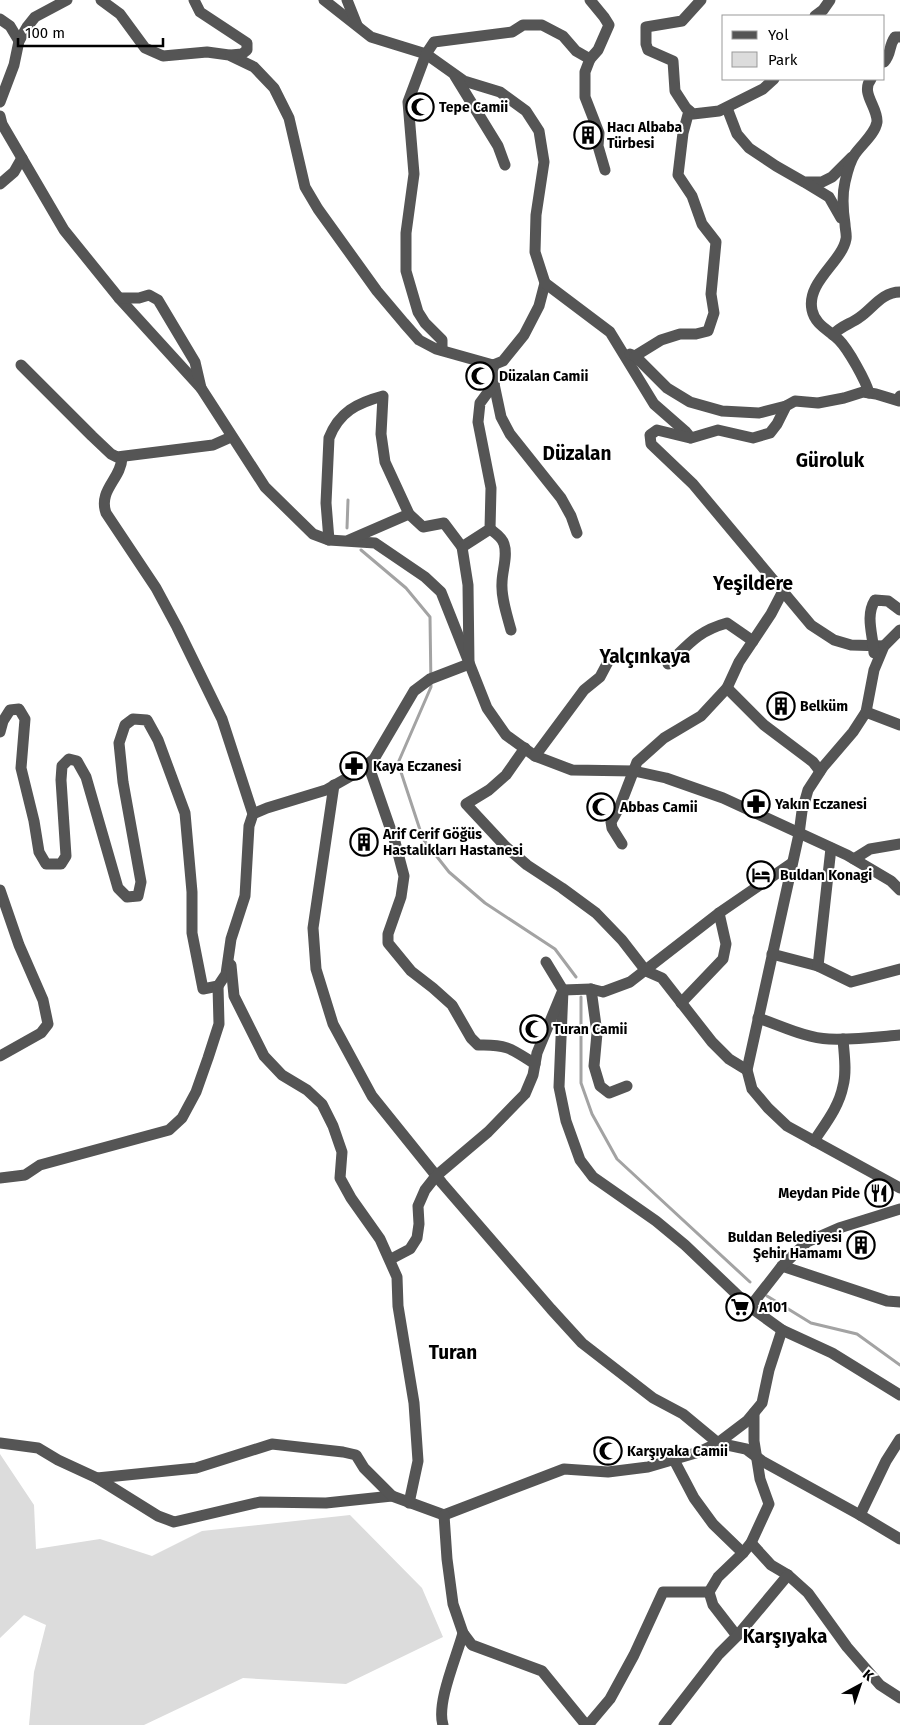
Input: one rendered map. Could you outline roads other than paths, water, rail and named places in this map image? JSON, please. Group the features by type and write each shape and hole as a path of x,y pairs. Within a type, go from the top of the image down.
{"street":[{"path":"0,102 14,65 18,41 35,17 67,0"},
{"path":"101,0 120,14 145,48 163,56 207,52 229,55 242,54 247,50 247,43 200,12 194,0"},
{"path":"229,55 254,67 274,88 290,118 305,187 323,216 378,291 419,340 442,350 493,365 503,361 524,335 539,306 545,283 535,252 536,215 544,162 539,131 526,112 500,92 464,81 426,54 371,37 324,0"},
{"path":"347,0 358,27"},
{"path":"590,0 609,25 598,50 590,59 585,72 585,97 598,133 598,146 606,170"},
{"path":"701,0 682,20 646,27 648,50 673,61 676,91 689,111 693,114 719,111 763,89 773,80"},
{"path":"816,15 823,10 830,0"},
{"path":"0,19 10,26 18,41"},
{"path":"442,350 442,340 425,323 418,312 406,270 406,233 414,174 408,102 426,54 434,42 512,32 523,25 542,25 564,36 576,51 590,59"},
{"path":"885,61 889,56 890,44 895,38 900,37"},
{"path":"455,75 498,146 505,165"},
{"path":"804,182 822,182 832,177 854,155 870,135 877,123 876,112 868,96 868,82 870,80"},
{"path":"727,108 737,134 749,148 829,197 845,224"},
{"path":"635,356 661,340 680,334 696,334 708,331 714,313 711,294 716,242 702,224 692,196 678,175 683,133 689,111"},
{"path":"0,116 2,124 64,230 119,298 201,388 265,487 314,534 329,540 375,543 425,578 441,592 453,617 487,708 506,735 535,756 572,770 634,771 666,778 723,798 854,859 891,881 900,890"},
{"path":"854,155 844,184 843,209 846,239 839,254 822,276 812,296 811,308 815,320 841,341 867,384 869,393"},
{"path":"0,184 14,172 22,158"},
{"path":"545,283 610,332 654,404 691,438"},
{"path":"833,335 838,329 859,318 878,300 894,292 900,292"},
{"path":"119,298 149,296 158,300 195,362 201,388"},
{"path":"622,351 635,356 667,388 690,402 722,411 759,413 786,406 795,401 818,403 863,392 899,401 900,396"},
{"path":"21,364 114,456 122,458 213,445 231,437"},
{"path":"493,365 494,384 501,417 510,434 561,498 571,516 577,533"},
{"path":"494,384 480,403 478,422 491,488 490,529 504,543 505,554 502,584 511,630"},
{"path":"329,540 326,503 329,438 345,414 356,405 383,396 381,434 385,462 409,514 423,527 444,523 462,547 468,585 469,664"},
{"path":"786,406 770,433 753,438 718,430 691,438 657,430 650,435 651,444 693,484 811,625 834,640 851,645 879,646 900,630"},
{"path":"0,1178 25,1175 40,1165 169,1130 182,1118 196,1092 218,1024 218,986 226,974 231,939 245,896 249,826 253,814 222,719 156,588 106,513 103,504 119,470 122,458"},
{"path":"347,540 409,514"},
{"path":"462,547 490,529"},
{"path":"622,844 612,828 611,822 620,806 637,762 664,738 702,716 727,688 738,662 771,614 782,591"},
{"path":"900,610 888,600 875,600 870,608 870,628 879,646 866,712 853,732 820,771 808,790 802,811 802,835 792,863 747,1070 752,1089 787,1126 900,1188"},
{"path":"668,664 696,637 710,628 727,623 752,641"},
{"path":"535,756 584,690 600,677 609,660"},
{"path":"253,814 326,790 356,774 374,759 414,691 430,678 469,664"},
{"path":"727,688 764,725 813,762 820,771"},
{"path":"0,732 2,721 10,710 19,709 25,718 21,768 34,821 39,852 46,864 61,864 66,856 61,780 62,766 69,759 77,761 86,778 118,888 127,897 138,896 140,882 123,782 119,743 125,724 133,718 147,720 158,740 184,813 192,892 192,933 203,989 218,986"},
{"path":"866,712 900,725"},
{"path":"525,748 506,775 489,790 466,804 506,847 527,865 596,913 622,940 646,971 662,978 712,1042 729,1059 747,1070"},
{"path":"368,764 404,876 401,897 388,934 388,943 411,971 452,1005 471,1038 478,1045 498,1045 511,1048 536,1064"},
{"path":"334,785 313,928 316,969 333,1024 372,1096 436,1176 582,1343 653,1398 683,1414 718,1442 746,1449 900,1539"},
{"path":"854,859 870,849 900,844"},
{"path":"818,966 831,848"},
{"path":"563,990 591,989 603,992 630,982 720,913 792,863"},
{"path":"0,890 19,945 43,1000 48,1024 41,1033 0,1056"},
{"path":"682,1003 723,959 726,944 720,913"},
{"path":"230,949 234,996 264,1056 282,1074 307,1090 322,1104 333,1126 342,1152 340,1178 351,1198 380,1239 391,1259 397,1277 398,1306 414,1403 418,1461 409,1504"},
{"path":"772,954 818,966 851,982 900,969"},
{"path":"546,962 563,990 559,1087 566,1121 580,1160 593,1177 656,1221 750,1307 782,1330 832,1353 900,1395"},
{"path":"591,989 597,1033 594,1066 600,1086 609,1093 627,1086"},
{"path":"391,1259 410,1249 417,1238 419,1224 418,1206 425,1190 436,1176 488,1132 525,1094 533,1075 538,1053 563,990"},
{"path":"758,1018 814,1037 828,1039 900,1034"},
{"path":"814,1142 836,1107 843,1087 845,1068 843,1039"},
{"path":"750,1307 782,1266 807,1242 839,1228 900,1209"},
{"path":"782,1266 887,1301 900,1302"},
{"path":"97,1478 196,1468 272,1444 356,1455 364,1468 392,1496 409,1504 444,1514 564,1469 608,1472 648,1467 699,1452 718,1442 747,1421 762,1403 769,1370 782,1330"},
{"path":"736,1636 713,1605 709,1592 718,1577 751,1543 769,1504 760,1479 754,1441 754,1413"},
{"path":"860,1515 886,1461 900,1439"},
{"path":"0,1443 38,1448 58,1460 97,1478 158,1516 174,1522 260,1502 326,1504 392,1496"},
{"path":"674,1460 694,1498 713,1524 743,1553"},
{"path":"444,1514 453,1604 463,1633 472,1646 542,1671 587,1725 610,1699 634,1655 663,1592 709,1592"},
{"path":"751,1543 771,1566 788,1575 808,1592 847,1647 880,1685 900,1698"},
{"path":"664,1725 719,1654 788,1575"},
{"path":"443,1725 441,1720 443,1698 463,1633"}],"waterway":[{"path":"347,528 348,500"},
{"path":"361,550 406,588 430,617 431,687 398,763 423,839 449,872 485,903 555,949 576,977"},
{"path":"581,997 581,1083 592,1114 617,1159 750,1282"},
{"path":"767,1296 811,1323 857,1334 900,1365"}],"place":[{"name":"Tepe Camii","path":"420,107"},
{"name":"Hacı Albaba Türbesi","path":"588,135"},
{"name":"Düzalan Camii","path":"480,376"},
{"name":"Belküm","path":"781,706"},
{"name":"Kaya Eczanesi","path":"354,766"},
{"name":"Yakın Eczanesi","path":"756,804"},
{"name":"Abbas Camii","path":"601,807"},
{"name":"Arif Cerif Göğüs Hastalıkları Hastanesi","path":"364,842"},
{"name":"Buldan Konagi","path":"761,875"},
{"name":"Turan Camii","path":"534,1029"},
{"name":"Meydan Pide","path":"879,1193"},
{"name":"Buldan Belediyesi Şehir Hamamı","path":"861,1245"},
{"name":"A101","path":"740,1307"},
{"name":"Karşıyaka Camii","path":"608,1451"}],"district":[{"name":"Düzalan","path":"577,453"},
{"name":"Güroluk","path":"830,460"},
{"name":"Yeşildere","path":"753,583"},
{"name":"Yalçınkaya","path":"645,656"},
{"name":"Turan","path":"453,1352"},
{"name":"Karşıyaka","path":"785,1636"}]}
